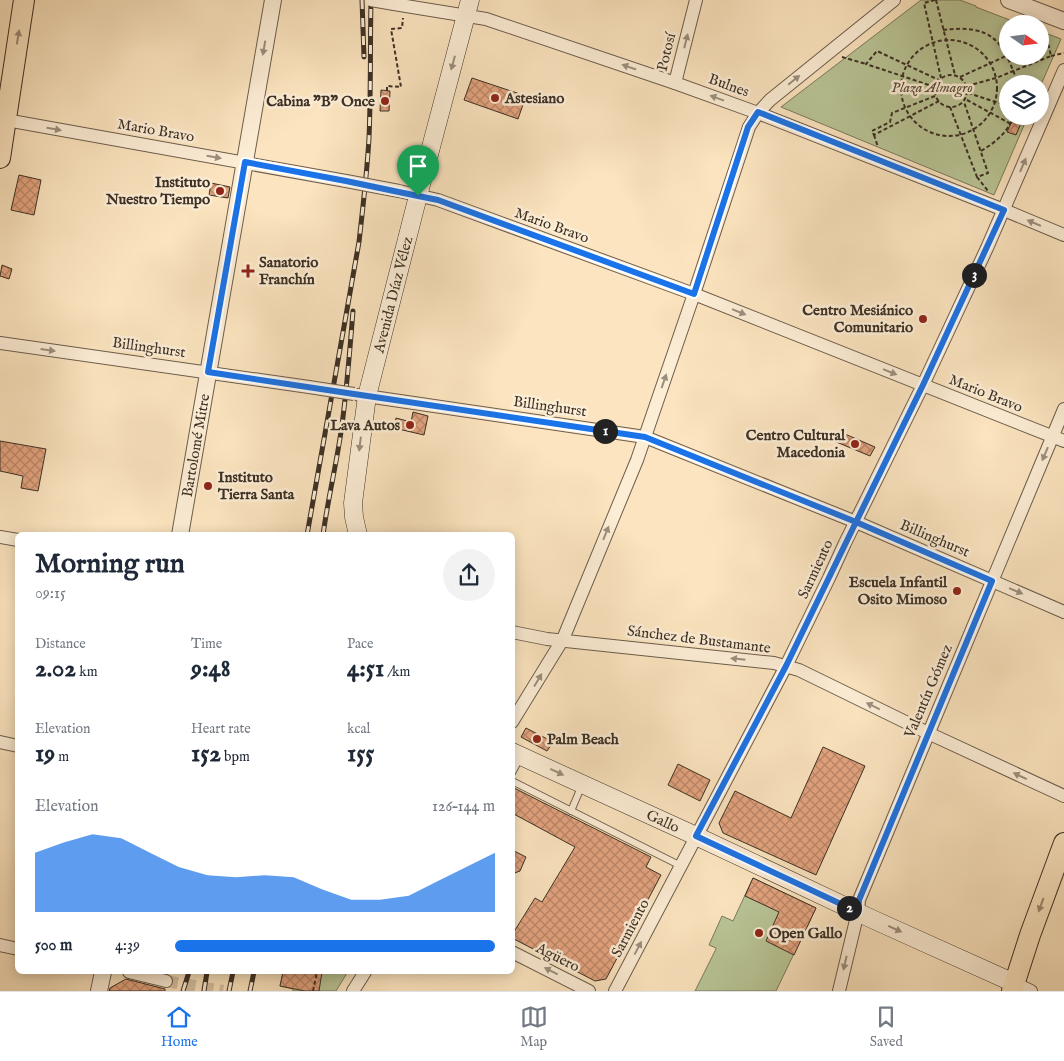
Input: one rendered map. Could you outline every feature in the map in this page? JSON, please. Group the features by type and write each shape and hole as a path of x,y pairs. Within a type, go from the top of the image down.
{"main road":[{"path":"0,158 3,120 24,0"},
{"name":"Avenida Díaz Vélez","path":"357,532 353,503 360,395 418,196 468,8"},
{"name":"Gallo","path":"517,754 1019,988"},
{"path":"1019,988 1038,914 1064,843"}],"street":[{"name":"Bartolomé Mitre","path":"181,532 272,0"},
{"name":"Bulnes","path":"371,0 394,4 468,8 486,19 758,112 1064,235"},
{"name":"Potosí","path":"675,83 696,0"},
{"path":"515,717 563,639 636,460 694,294 748,127 758,112 770,100 894,0"},
{"path":"1009,0 1064,21"},
{"name":"Sarmiento","path":"615,991 786,666 923,385 1004,210 1064,70"},
{"name":"Mario Bravo","path":"3,120 245,162 438,200 694,294 1058,439"},
{"name":"Billinghurst","path":"0,343 645,437 856,522 1064,612"},
{"name":"Valentín Gómez","path":"839,991 858,912 859,900 992,581 1058,439 1064,409"},
{"path":"0,537 15,540"},
{"name":"Sánchez de Bustamante","path":"515,633 547,638 786,666 799,670 928,733 1064,796"},
{"path":"0,742 15,745"},
{"path":"0,945 15,948"},
{"name":"Agüero","path":"515,954 589,991"},
{"path":"99,991 103,974"},
{"path":"137,974 166,981"},
{"path":"353,991 364,974"}],"lane":[{"path":"515,783 681,866"},
{"path":"571,811 582,784"}],"path":[{"path":"940,79 924,2 935,0 955,75"},
{"path":"387,91 387,86 401,87 391,29 402,28 403,15"},
{"path":"943,30 976,29 990,36 999,44"},
{"path":"946,40 954,40 970,45 984,55 990,63 996,78 996,94 990,112 974,128 951,136 934,134 920,126 908,112 902,97 902,76 907,64 918,52 938,41 946,40"},
{"path":"1049,47 1051,56"},
{"path":"866,64 877,51 940,79"},
{"path":"829,52 935,87"},
{"path":"967,86 996,78 1051,56 1064,53"},
{"path":"960,77 999,59"},
{"path":"1011,65 1015,75"},
{"path":"950,74 960,77 967,86 968,93 966,99 955,107 944,105 935,96 935,87 940,79 950,74"},
{"path":"968,93 999,103"},
{"path":"935,96 892,113 890,122 872,131 874,135 939,101"},
{"path":"966,99 999,117"},
{"path":"950,107 977,177 988,173 964,102"},
{"path":"981,151 994,143 1010,125"},
{"path":"313,991 317,974"}],"green space":[{"name":"Plaza Almagro","path":"921,0 960,0 999,16 999,65 1049,65 1049,34 1061,39 1045,75 999,75 999,125 1024,125 994,195 781,107"},
{"name":"Open Gallo","path":"753,878 816,908 776,991 695,991 716,949 709,945 722,916 733,921"},
{"path":"283,974 346,974 336,991 293,991 293,989 280,986"}],"building":[{"name":"Astesiano","path":"472,78 526,96 518,119 464,100"},
{"name":"Cabina \"B\" Once","path":"381,90 390,91 389,111 380,111"},
{"path":"1010,125 1020,125 1016,135 1007,132"},
{"path":"19,175 41,180 34,215 11,210"},
{"name":"Instituto Nuestro Tiempo","path":"211,183 230,187 228,198 209,195"},
{"path":"2,265 12,269 9,279 0,276"},
{"name":"Lava Autos","path":"413,412 428,416 424,435 394,428 396,418 411,422"},
{"name":"Centro Cultural Macedonia","path":"838,431 875,447 870,456 834,441"},
{"path":"0,441 46,449 38,491 21,488 23,476 0,471"},
{"name":"Palm Beach","path":"526,728 553,742 547,751 521,737"},
{"path":"823,747 865,766 816,875 723,833 719,823 735,791 791,818"},
{"path":"678,764 710,780 700,801 668,785"},
{"path":"515,789 651,857 646,867 661,875 606,979 595,981 515,940 515,930 535,898 542,902 575,847 515,815"},
{"path":"515,852 526,857 520,871 515,873"},
{"path":"753,878 816,908 794,955 766,941 779,912 745,896"},
{"path":"283,974 322,974 319,991 305,991 280,986"},
{"path":"126,979 165,989 165,991 109,991 110,988"}],"tunnel":[{"path":"166,981 223,991"}],"railway":[{"path":"362,0 364,57"},
{"path":"308,532 359,242 369,138 371,0"},
{"path":"323,532 342,425 353,311"},
{"path":"183,991 188,974"},
{"path":"204,991 207,974"},
{"path":"229,991 233,974"},
{"path":"250,991 254,974"}],"place":[{"name":"Astesiano","path":"495,98"},
{"name":"Cabina \"B\" Once","path":"385,101"},
{"name":"Instituto Nuestro Tiempo","path":"220,191"},
{"name":"Sanatorio Franchín","path":"248,271"},
{"name":"Centro Mesiánico Comunitario","path":"923,319"},
{"name":"Lava Autos","path":"410,425"},
{"name":"Centro Cultural Macedonia","path":"855,444"},
{"name":"Instituto Tierra Santa","path":"208,486"},
{"name":"Escuela Infantil Osito Mimoso","path":"957,591"},
{"name":"Palm Beach","path":"537,739"},
{"name":"Open Gallo","path":"759,933"}],"route":[{"path":"418,196 245,162 208,372 645,437 856,522 786,666 696,836 858,912 859,900 992,581 856,522 923,385 1004,210 758,112 748,127 694,294 438,200 418,196"}]}
